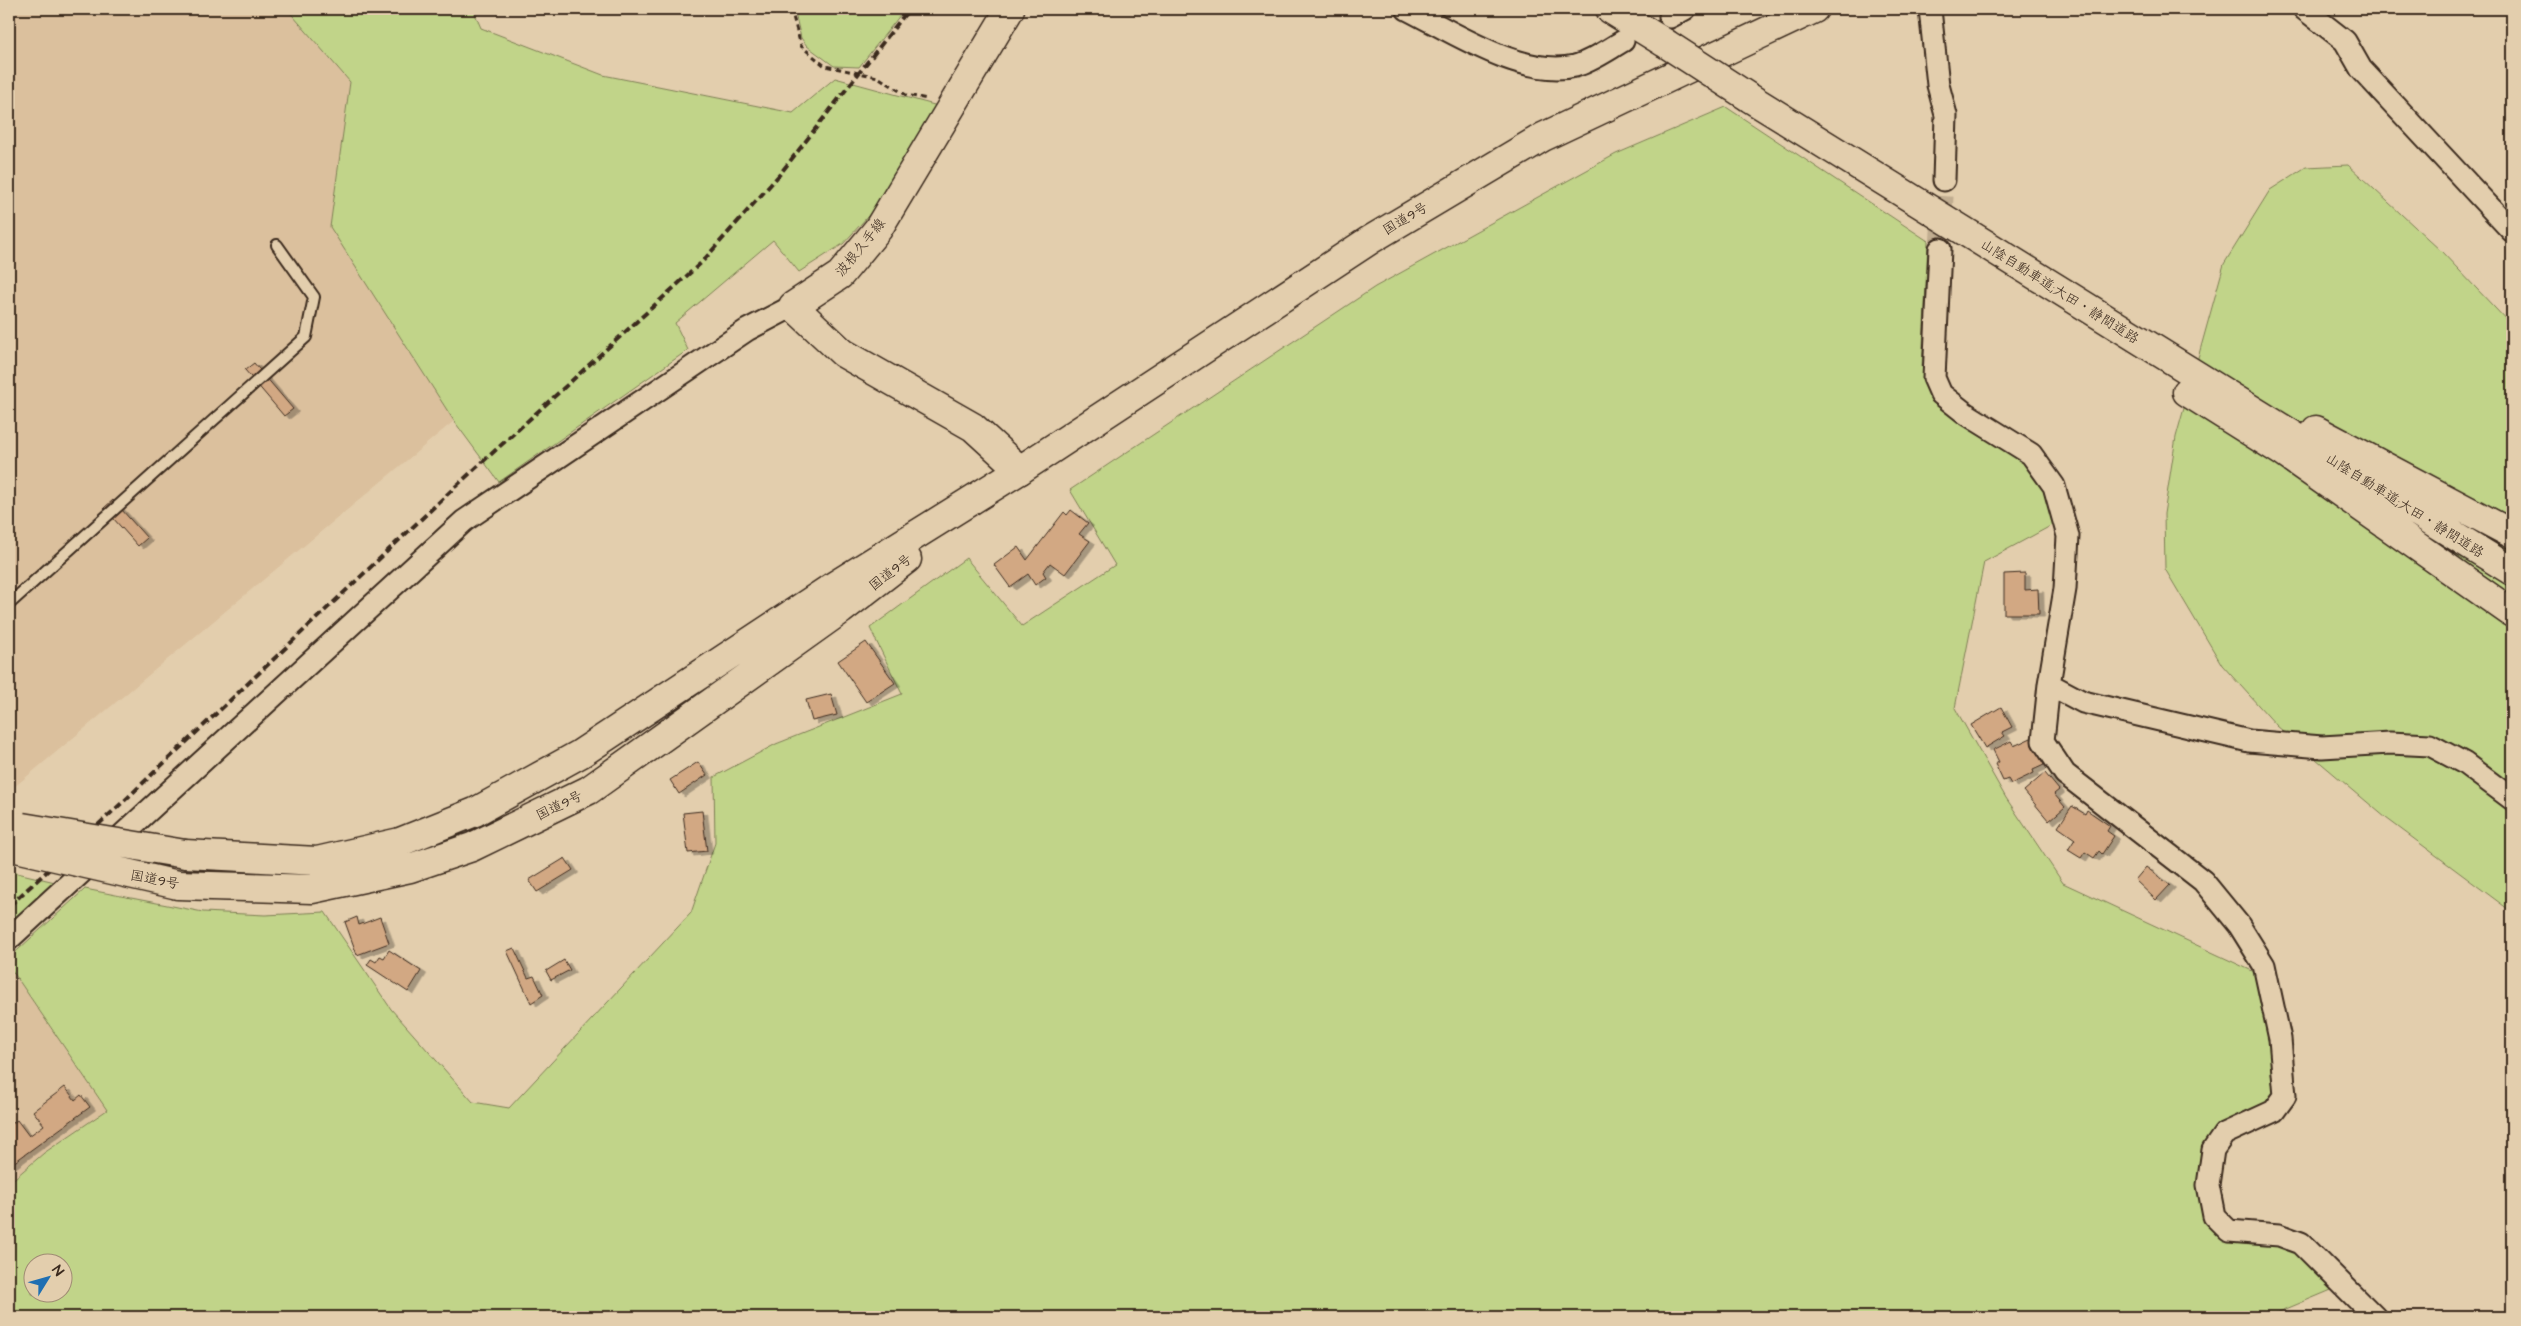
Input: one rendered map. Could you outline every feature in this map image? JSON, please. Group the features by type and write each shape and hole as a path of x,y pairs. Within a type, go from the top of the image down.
{"main road":[{"name":"波根久手線","path":"793,306 840,275 878,228 1010,9"},
{"name":"山陰自動車道;大田・静間道路","path":"1610,9 1918,203 2512,571"},
{"name":"国道9号","path":"13,836 185,854 317,861 400,842 476,812 580,754 834,586 1020,470 1370,240 1543,137 1814,9"},
{"path":"1918,203 2027,293 2284,453 2512,613"},
{"path":"793,306 843,353 973,427 1020,470"},
{"path":"2085,307 2512,534"},
{"name":"国道9号","path":"13,836 178,885 312,889 410,868 472,847 589,790 841,610 1020,470"}],"street":[{"path":"1407,9 1504,57 1546,67 1576,66 1623,41"},
{"path":"2304,9 2345,41 2361,69 2512,231"},
{"path":"1934,10 1938,85 1946,115 1944,180"},
{"path":"1940,249 1934,378 1941,394 1965,413 2031,454 2054,486 2068,536 2065,589 2049,684 2042,741 2065,774 2203,881 2239,925 2264,965 2280,1039 2285,1096 2274,1111 2224,1134 2213,1150 2208,1185 2214,1216 2229,1232 2279,1235 2302,1243 2375,1317"},
{"path":"9,939 464,521 747,330 793,306"},
{"path":"2049,684 2083,702 2249,741 2322,747 2390,743 2430,745 2464,763 2512,799"}],"lane":[{"path":"9,604 306,337 314,297 277,245"}],"path":[{"path":"791,9 801,46 825,66 878,77 906,95 954,103"}],"shaded area":[{"path":"9,9 287,9 350,82 330,227 454,421 13,788 9,787"},
{"path":"9,966 107,1110 44,1153 9,1183"}],"green space":[{"path":"287,9 473,9 481,28 603,75 793,113 835,78 938,106 894,187 843,244 799,272 773,240 675,323 688,350 499,482 454,421 330,227 350,82"},
{"path":"794,9 905,9 859,67 834,66 807,46 801,38"},
{"path":"1726,107 1928,241 1922,367 1940,401 2044,476 2058,522 1984,562 1955,708 2006,798 2063,883 2261,975 2280,1094 2269,1107 2221,1127 2214,1222 2296,1246 2336,1288 2267,1317 9,1317 9,1183 44,1153 107,1110 9,966 9,958 85,889 203,912 265,915 325,912 391,1009 473,1102 509,1108 691,913 715,843 714,777 776,744 902,694 870,628 966,558 1022,626 1115,565 1070,490 1375,287 1616,154"},
{"path":"2348,165 2441,251 2512,326 2512,912 2386,818 2277,726 2222,665 2165,569 2164,514 2176,437 2224,264 2270,190 2306,167"},
{"path":"9,871 55,882 9,923"}],"building":[{"path":"254,363 293,409 284,416 245,370"},
{"path":"113,500 147,538 138,546 104,508"},
{"path":"1071,510 1088,523 1079,534 1090,541 1065,574 1050,563 1043,572 1046,577 1035,585 1028,574 1010,587 994,565 1018,547 1027,560 1064,512 1067,515"},
{"path":"2025,573 2025,590 2038,589 2039,614 2004,614 2004,574"},
{"path":"866,642 895,683 866,702 838,661"},
{"path":"831,694 837,715 812,721 806,700"},
{"path":"2001,707 2012,727 2002,732 2005,736 1985,748 1971,725"},
{"path":"2031,738 2044,765 2033,770 2034,773 2011,784 2008,779 2003,781 1995,764 1999,762 1993,750 2011,741 2014,746"},
{"path":"698,762 707,775 679,794 670,780"},
{"path":"2045,773 2059,790 2054,794 2065,807 2049,821 2024,791"},
{"path":"2072,806 2085,814 2087,810 2110,826 2107,831 2114,836 2102,854 2099,851 2094,858 2085,852 2081,858 2068,850 2075,839 2058,827"},
{"path":"702,811 707,851 688,853 683,813"},
{"path":"565,858 573,870 537,892 529,880"},
{"path":"2146,867 2170,885 2156,900 2135,880"},
{"path":"357,917 359,925 380,917 389,943 357,955 345,922"},
{"path":"514,948 528,978 534,976 543,995 531,1003 507,951"},
{"path":"389,950 421,971 408,992 367,965 371,959 376,962 380,956 384,958"},
{"path":"564,960 570,970 551,980 546,971"},
{"path":"65,1087 75,1100 81,1095 90,1107 9,1166 9,1126 17,1120 29,1136 44,1125 33,1111"}],"tunnel":[{"path":"1940,249 1944,180"}],"railway":[{"path":"9,906 123,802 454,488 702,262 780,174 909,9"}]}
